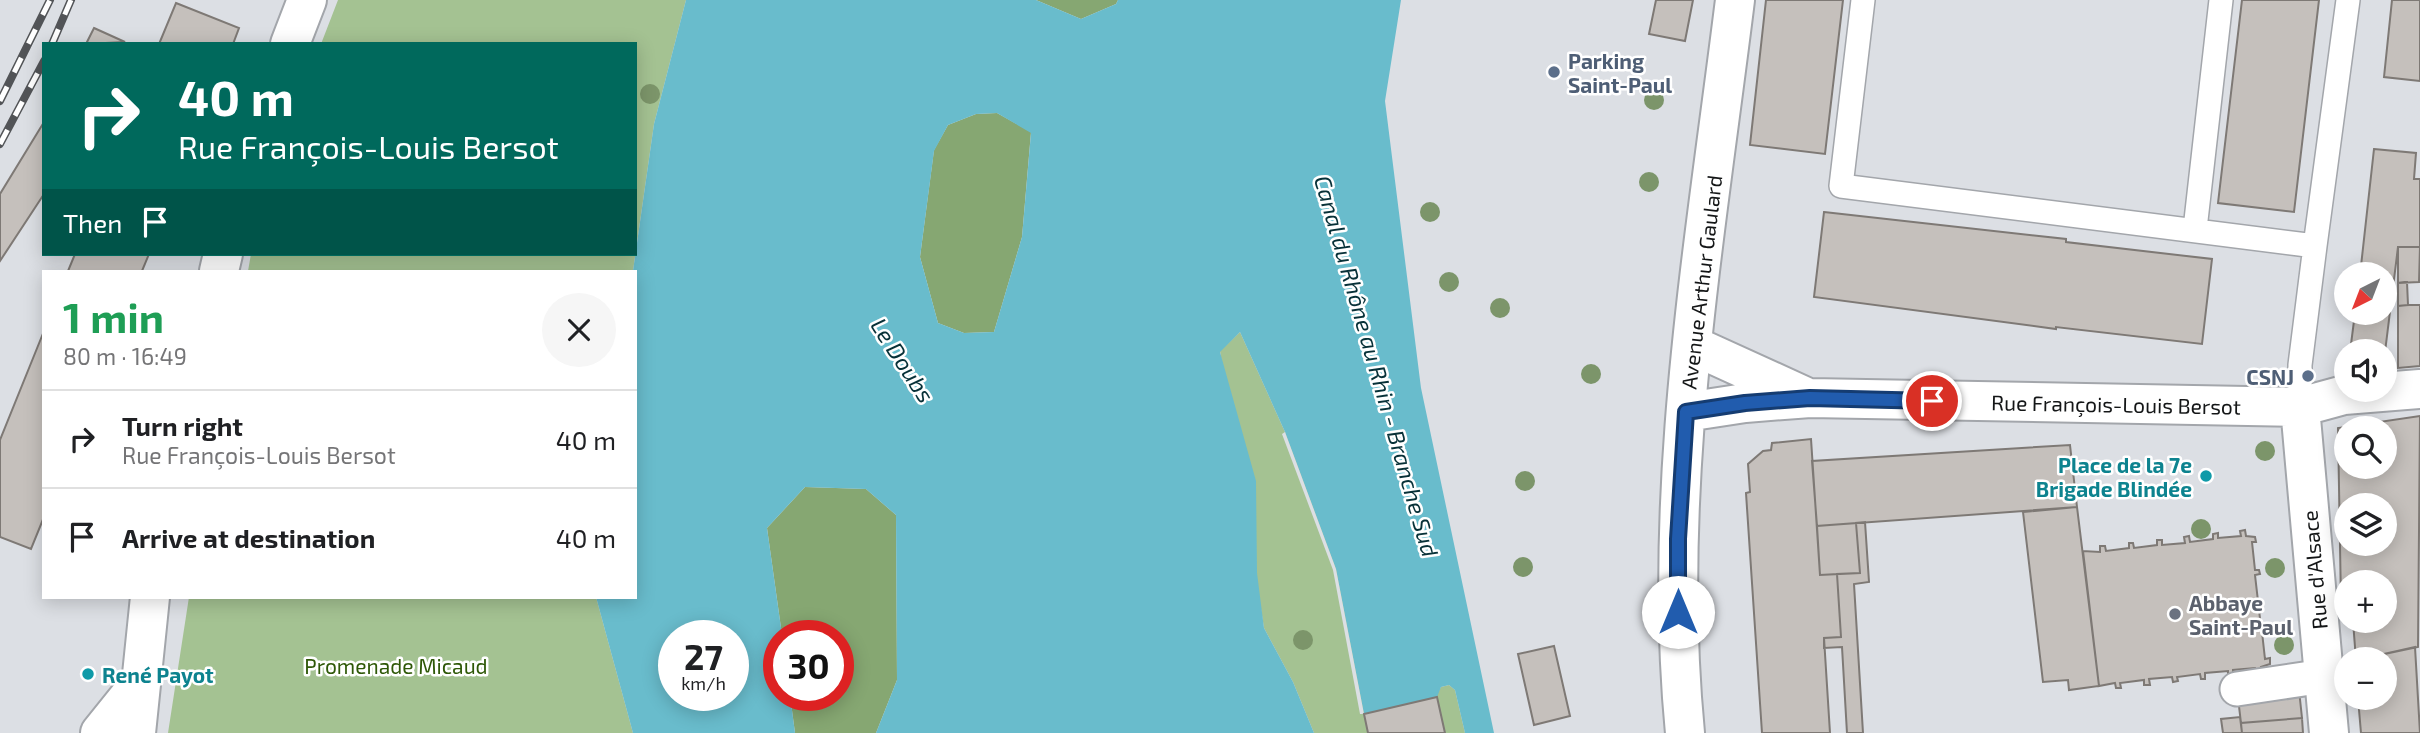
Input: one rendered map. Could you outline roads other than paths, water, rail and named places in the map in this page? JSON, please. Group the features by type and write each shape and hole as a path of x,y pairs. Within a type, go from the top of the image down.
{"street":[{"path":"291,42 307,0"},
{"name":"Avenue Arthur Gaulard","path":"1685,733 1678,612 1678,539 1686,412 1735,0"},
{"name":"Rue François-Louis Bersot","path":"1692,345 1810,398"},
{"name":"Rue François-Louis Bersot","path":"1686,412 1745,403 1810,398 2300,407 2344,396 2420,388"},
{"name":"Rue d'Alsace","path":"2300,407 2329,733"},
{"path":"136,733 150,599"},
{"path":"2237,689 2324,676"},
{"path":"100,733 141,682"}],"lane":[{"path":"1863,0 1841,186 2315,246"},
{"path":"2195,229 2221,0"},
{"path":"2300,407 2300,365 2348,0"}],"water":[{"path":"686,0 1036,0 1081,19 1116,4 1118,0 1401,0 1385,101 1421,388 1494,733 1465,733 1455,690 1449,685 1441,687 1437,697 1364,714 1336,569 1285,432 1240,332 1220,352 1256,481 1257,573 1264,628 1293,682 1314,733 876,733 897,680 896,515 866,489 805,487 767,528 780,620 763,620 763,711 792,711 795,733 633,733 597,599 637,599 637,270 633,270 654,124","holes":["997,113 1031,133 1022,237 994,332 964,333 938,323 920,257 934,151 948,125 976,114"]}],"railway":[{"path":"0,101 50,0"},
{"path":"53,42 71,0"},
{"path":"0,144 42,65"}],"place":[{"name":"Parking Saint-Paul","path":"1554,72"},
{"name":"CSNJ","path":"2308,376"},
{"name":"Place de la 7e Brigade Blindée","path":"2206,476"},
{"name":"Abbaye Saint-Paul","path":"2175,614"},
{"name":"René Payot","path":"88,674"}],"water label":[{"name":"Le Doubs","path":"903,360"},
{"name":"Canal du Rhône au Rhin - Branche Sud","path":"1377,366"}],"park label":[{"name":"Promenade Micaud","path":"396,665"}]}
